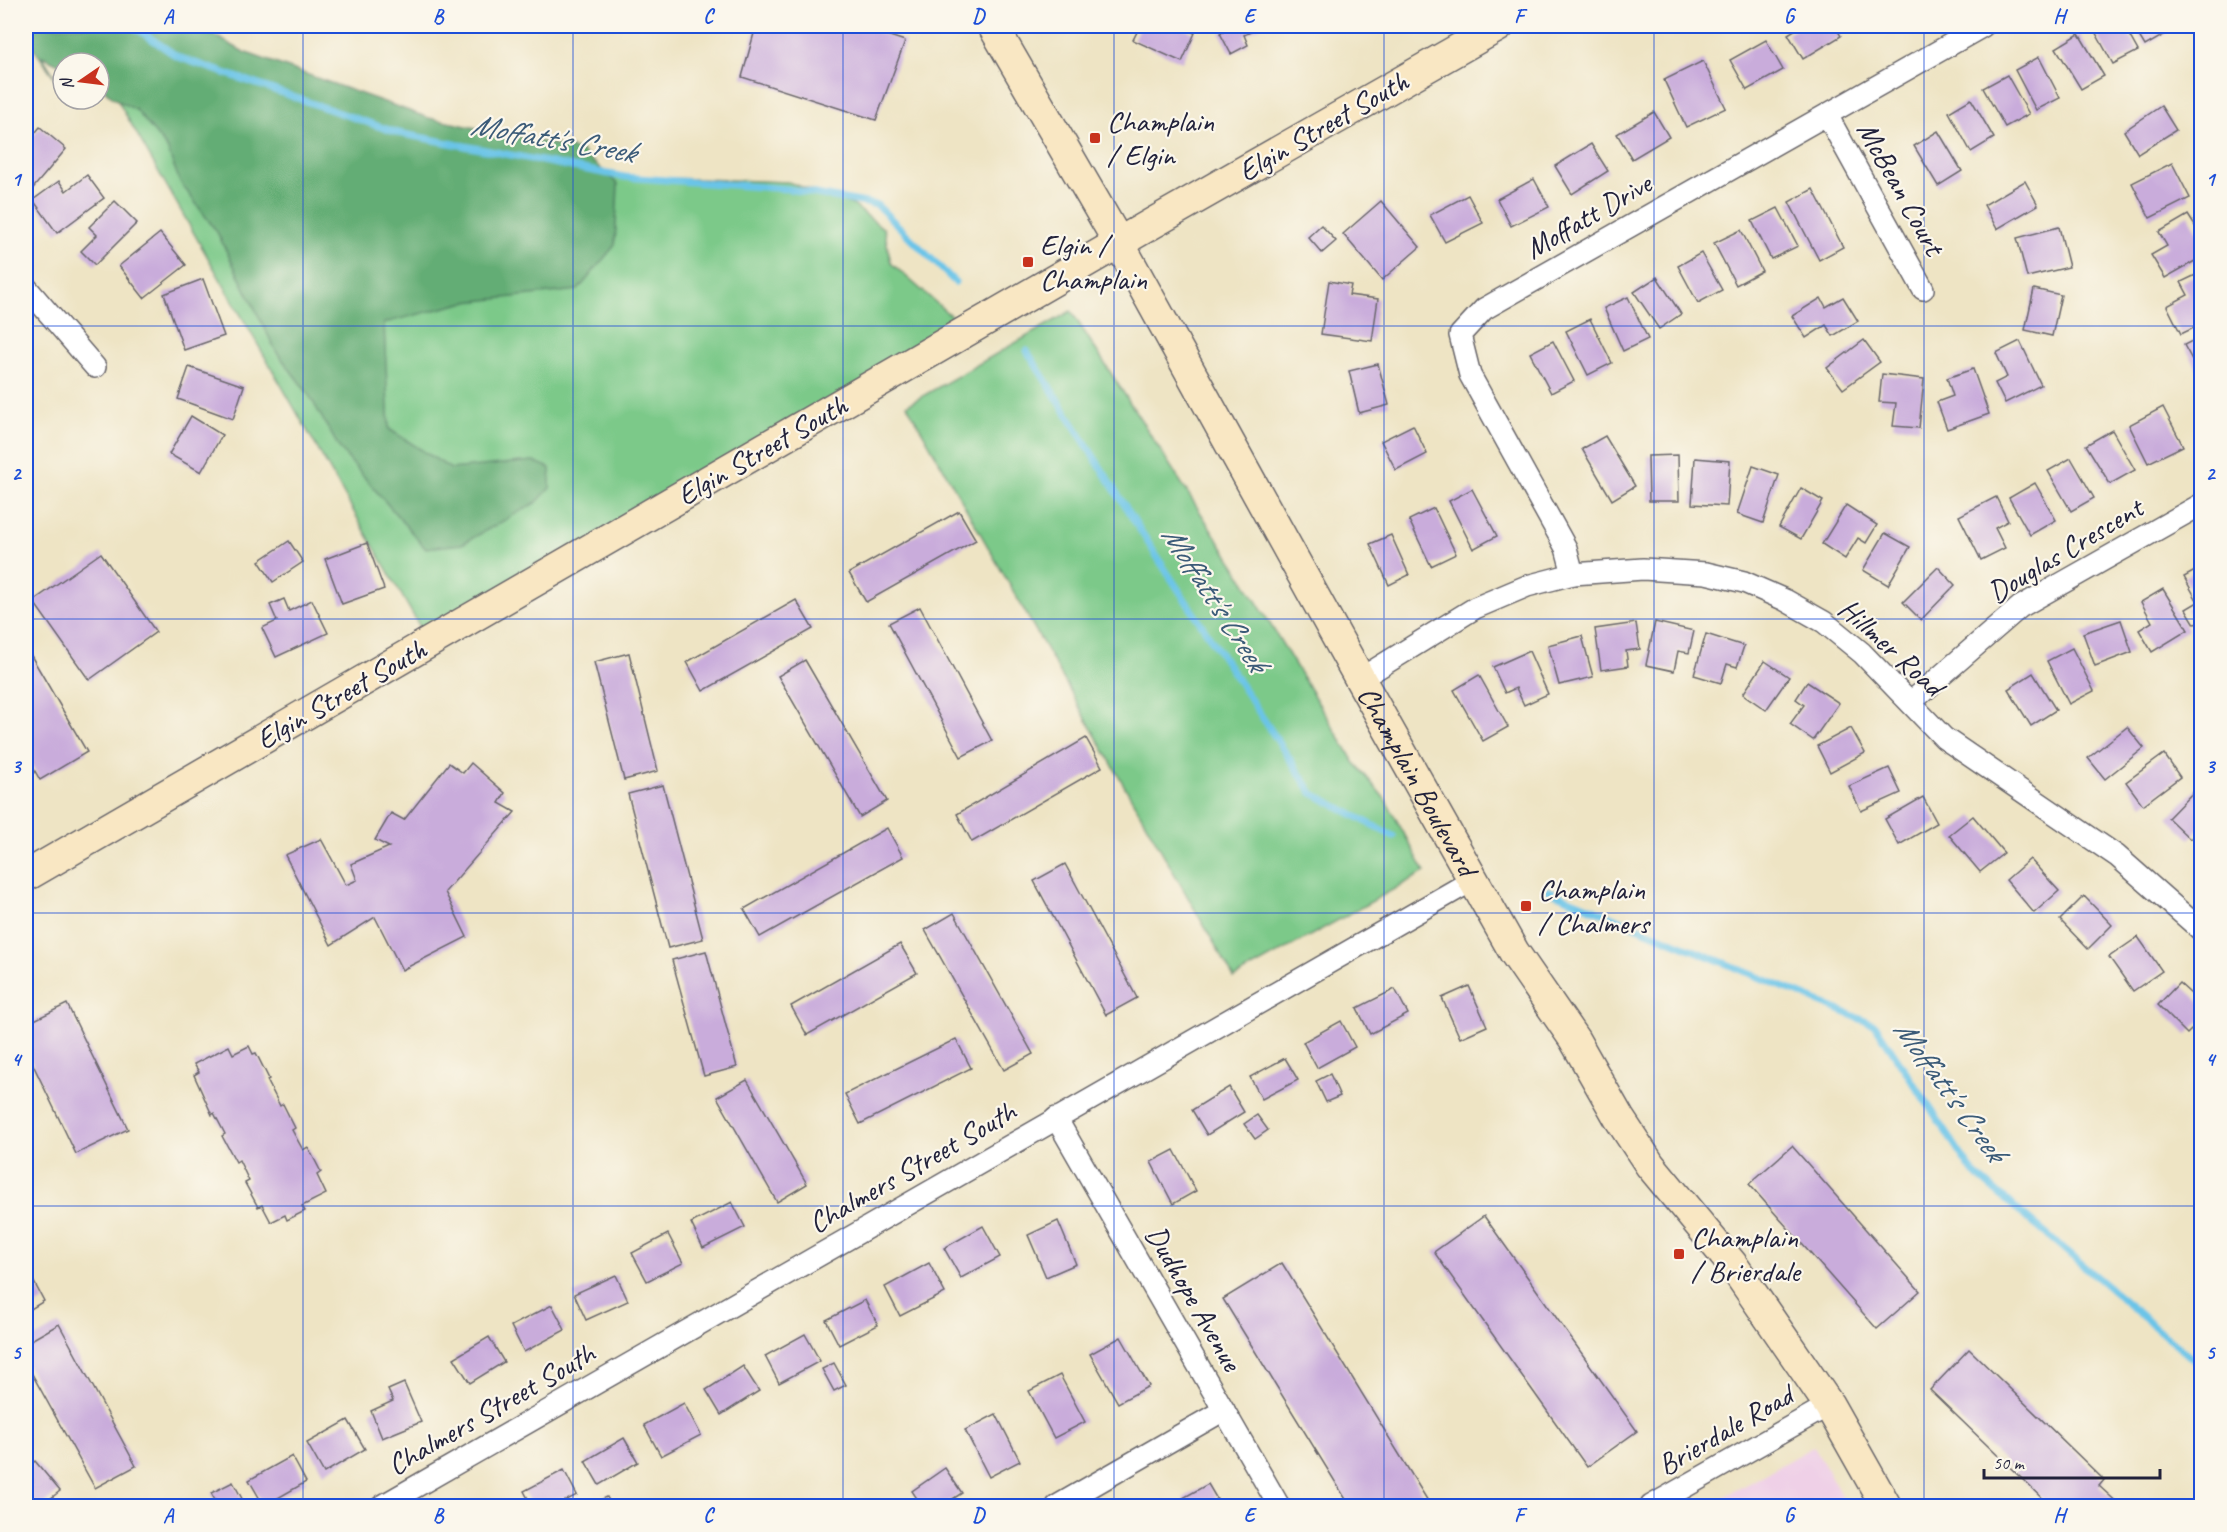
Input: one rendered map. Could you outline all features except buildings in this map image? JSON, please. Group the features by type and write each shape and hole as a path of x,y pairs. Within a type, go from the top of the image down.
{"street":[{"name":"Champlain Boulevard","path":"993,26 1119,243 1360,679 1519,960 1574,1039 1634,1141 1669,1189 1732,1264 1828,1405 1886,1506"},
{"name":"Elgin Street South","path":"26,876 1119,243 1499,26"},
{"name":"Moffatt Drive","path":"1573,574 1566,548 1470,375 1460,335 1484,309 1983,26"},
{"name":"McBean Court","path":"1827,115 1923,290"},
{"path":"26,287 95,367"},
{"name":"Douglas Crescent","path":"1911,702 2020,607 2202,504"},
{"name":"Hillmer Road","path":"1360,679 1475,608 1527,586 1573,574 1643,569 1707,573 1744,582 1785,600 1824,622 1862,653 1944,738 2117,856 2199,923"},
{"name":"Chalmers Street South","path":"382,1506 1473,880"},
{"name":"Dudhope Avenue","path":"1056,1118 1279,1506"},
{"name":"Brierdale Road","path":"1651,1506 1828,1405"},
{"path":"1057,1506 1224,1410"}],"shaded area":[{"path":"1814,1446 1847,1506 1708,1506"}],"green space":[{"path":"26,26 198,26 244,52 429,118 580,150 618,184 615,245 578,290 466,302 384,323 389,429 451,469 533,461 550,468 550,488 537,502 462,544 425,548 340,449 309,395 276,351 217,232 180,182 167,148 136,110 111,96 111,51 51,51 51,60 42,56 51,73 26,38"},
{"path":"111,66 388,129 637,177 788,182 853,205 884,229 891,263 967,330 428,641 111,89"},
{"path":"1071,311 1238,571 1354,762 1385,799 1425,872 1234,978 907,405"}],"waterway":[{"name":"Moffatt's Creek","path":"133,26 178,57 398,133 624,177 788,189 877,205 955,282"},
{"name":"Moffatt's Creek","path":"1027,351 1161,563 1312,793 1393,836"},
{"name":"Moffatt's Creek","path":"1547,890 1875,1025 1972,1171 2202,1367"}],"place":[{"name":"Champlain / Elgin","path":"1095,138"},
{"name":"Elgin / Champlain","path":"1028,262"},
{"name":"Champlain / Chalmers","path":"1526,906"},
{"name":"Champlain / Brierdale","path":"1679,1254"}]}
